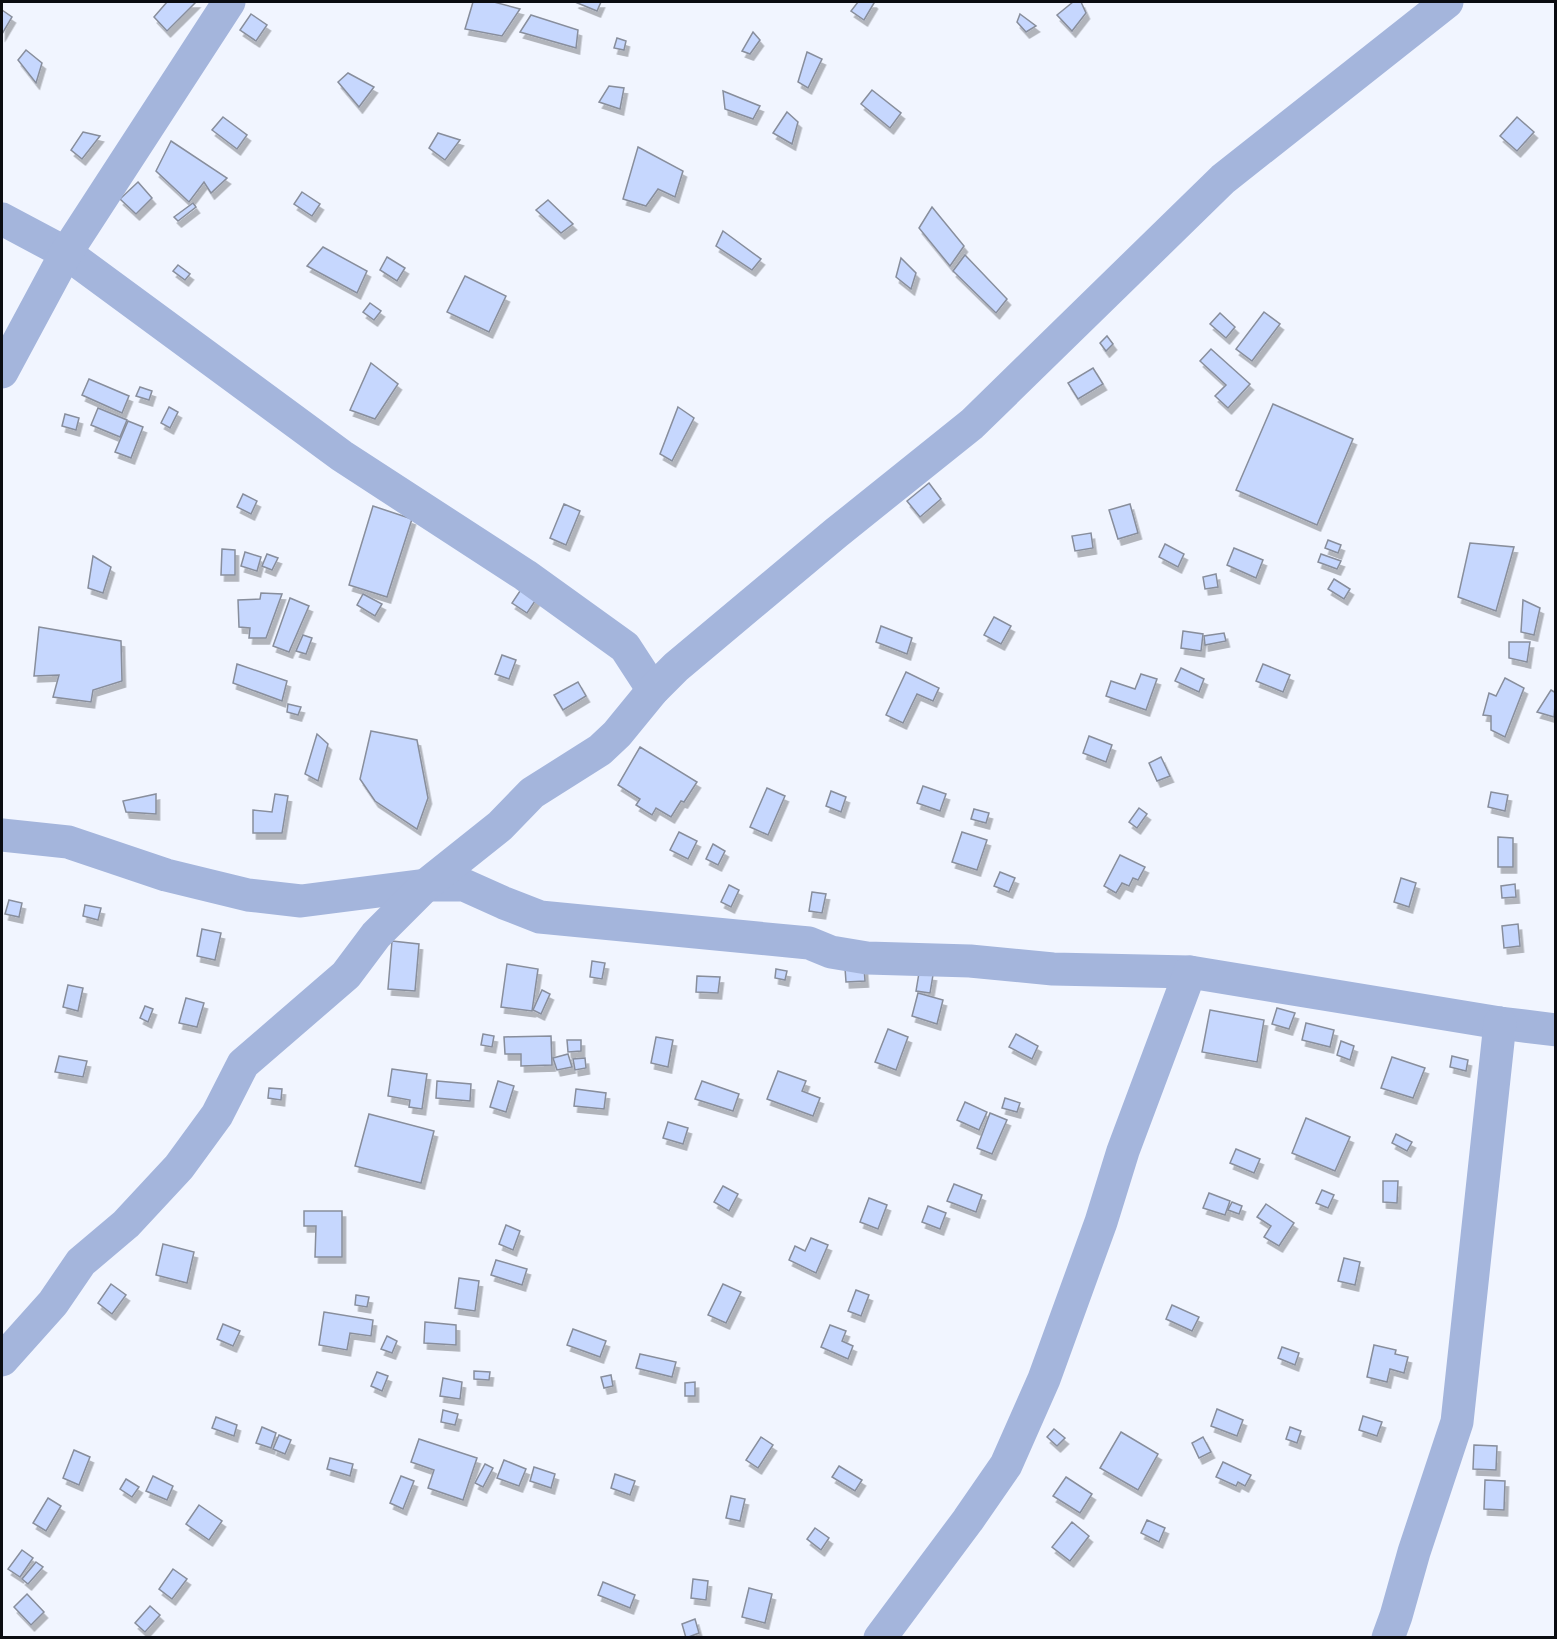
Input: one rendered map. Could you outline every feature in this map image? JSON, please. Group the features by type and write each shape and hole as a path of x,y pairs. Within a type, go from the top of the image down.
{"lane":[{"path":"2,372 66,253 229,2"},
{"path":"2,1360 53,1303 81,1262 126,1224 179,1167 217,1115 243,1064 346,975 376,935 426,885 500,826 532,793 600,750 676,667 972,424 1223,179 1447,2"},
{"path":"2,219 66,253 342,456 525,575 625,647 653,690"},
{"path":"2,836 68,842 166,875 248,895 301,901 426,885 464,885 540,916 809,943 831,952 867,958 938,960 1053,969 1190,972 1500,1023 1556,1030"},
{"path":"880,1638 1006,1465 1044,1379 1101,1222 1123,1151 1190,972"},
{"path":"1388,1638 1457,1422 1500,1023"}],"building":[{"path":"167,2 196,2 167,31 154,17"},
{"path":"473,2 494,2 520,9 502,36 465,29"},
{"path":"575,2 601,2 597,11"},
{"path":"858,2 874,3 864,20 851,11"},
{"path":"1073,2 1081,2 1086,13 1072,31 1057,15"},
{"path":"2,10 12,17 2,34"},
{"path":"251,14 267,25 256,41 240,30"},
{"path":"1020,14 1036,26 1026,32 1017,22"},
{"path":"531,15 578,30 576,48 520,32"},
{"path":"753,32 760,40 750,54 742,51"},
{"path":"617,38 626,41 624,50 614,48"},
{"path":"26,50 42,63 36,83 18,60"},
{"path":"807,52 822,59 808,88 798,82"},
{"path":"348,73 374,87 359,107 338,82"},
{"path":"609,86 624,88 620,109 599,102"},
{"path":"872,90 901,113 890,128 861,104"},
{"path":"723,91 760,106 753,119 725,109"},
{"path":"787,112 798,122 792,144 773,133"},
{"path":"223,117 247,135 237,149 212,130"},
{"path":"1517,117 1534,132 1517,151 1500,136"},
{"path":"83,132 100,136 82,159 71,150"},
{"path":"438,133 460,140 445,160 429,148"},
{"path":"171,141 227,178 211,193 204,182 189,202 156,171"},
{"path":"638,147 683,171 675,197 658,189 646,206 623,199"},
{"path":"138,182 152,198 136,214 120,199"},
{"path":"302,192 320,204 312,216 294,204"},
{"path":"548,200 573,224 561,233 536,210"},
{"path":"193,203 196,207 178,221 174,217"},
{"path":"932,207 964,246 950,266 919,228"},
{"path":"723,231 761,259 752,270 716,246"},
{"path":"323,247 367,271 357,293 307,266"},
{"path":"965,255 1007,299 996,313 953,271"},
{"path":"387,257 405,268 397,281 380,270"},
{"path":"901,258 916,273 911,289 896,277"},
{"path":"178,265 190,274 185,280 173,271"},
{"path":"465,276 506,296 489,332 447,312"},
{"path":"370,303 381,311 374,320 363,312"},
{"path":"1264,312 1280,324 1252,361 1236,349"},
{"path":"1220,313 1235,327 1226,338 1210,324"},
{"path":"1107,336 1113,344 1106,351 1100,343"},
{"path":"1211,349 1250,384 1228,408 1215,396 1226,385 1200,361"},
{"path":"371,363 398,384 375,419 350,410"},
{"path":"1093,368 1103,384 1078,399 1068,383"},
{"path":"89,379 129,396 122,413 82,395"},
{"path":"140,387 152,391 149,400 136,396"},
{"path":"1273,404 1353,439 1317,525 1236,490"},
{"path":"169,407 178,412 170,428 161,423"},
{"path":"678,407 694,418 672,461 660,454"},
{"path":"98,408 127,420 120,437 91,425"},
{"path":"65,414 79,418 76,430 62,426"},
{"path":"128,421 143,427 131,458 115,452"},
{"path":"929,483 941,499 920,517 907,501"},
{"path":"243,494 257,501 251,514 237,507"},
{"path":"564,504 580,511 566,545 550,538"},
{"path":"1130,504 1138,533 1118,539 1109,510"},
{"path":"373,506 412,519 387,597 349,585"},
{"path":"1091,533 1093,548 1075,551 1072,536"},
{"path":"1328,540 1341,545 1338,553 1325,548"},
{"path":"1470,543 1514,547 1496,611 1458,597"},
{"path":"1165,544 1184,554 1178,567 1159,557"},
{"path":"1234,548 1263,560 1256,578 1227,565"},
{"path":"222,549 235,550 235,575 221,575"},
{"path":"245,552 261,557 257,571 241,566"},
{"path":"267,554 278,558 272,570 262,566"},
{"path":"1321,554 1341,561 1337,569 1318,562"},
{"path":"93,556 111,567 103,593 88,588"},
{"path":"1216,574 1218,587 1205,589 1203,577"},
{"path":"1334,579 1350,589 1344,599 1328,589"},
{"path":"526,582 541,592 527,613 512,603"},
{"path":"261,593 282,594 266,638 249,638 250,628 239,627 238,600 260,599"},
{"path":"363,594 382,604 375,616 357,605"},
{"path":"290,598 309,606 289,652 273,646"},
{"path":"1523,600 1540,608 1534,635 1521,632"},
{"path":"994,617 1011,626 1001,644 984,635"},
{"path":"881,626 912,638 907,654 876,642"},
{"path":"39,627 121,641 122,681 93,690 91,702 53,697 59,675 34,676"},
{"path":"1183,631 1203,634 1201,651 1181,648"},
{"path":"1224,633 1226,641 1205,645 1204,636"},
{"path":"303,635 312,638 306,654 296,651"},
{"path":"1509,642 1530,642 1527,662 1509,658"},
{"path":"502,655 516,660 509,679 495,674"},
{"path":"237,664 287,681 282,701 233,683"},
{"path":"1263,664 1290,675 1283,692 1256,681"},
{"path":"1181,668 1204,679 1199,692 1175,681"},
{"path":"906,672 939,688 933,701 917,694 903,723 886,715"},
{"path":"1141,674 1157,679 1146,710 1106,696 1111,681 1135,689"},
{"path":"1505,678 1524,688 1505,737 1491,730 1491,716 1483,715 1489,693 1496,696"},
{"path":"578,682 586,696 563,710 554,695"},
{"path":"1551,690 1556,693 1554,717 1537,712"},
{"path":"288,704 301,707 298,715 287,712"},
{"path":"371,731 417,740 428,798 417,829 375,801 360,779"},
{"path":"317,734 328,744 318,781 305,774"},
{"path":"1089,736 1112,745 1106,762 1083,753"},
{"path":"640,747 697,782 671,817 656,808 652,815 636,805 640,799 618,785"},
{"path":"1161,757 1170,776 1157,781 1149,763"},
{"path":"923,786 946,794 940,811 917,803"},
{"path":"767,788 785,796 768,835 750,827"},
{"path":"831,791 846,797 841,812 826,806"},
{"path":"1491,792 1508,795 1505,811 1488,807"},
{"path":"156,794 156,814 126,812 123,801"},
{"path":"275,794 288,796 282,833 253,833 253,810 272,812"},
{"path":"1139,808 1147,814 1137,828 1129,822"},
{"path":"974,809 989,813 986,823 971,819"},
{"path":"679,832 697,841 688,859 670,850"},
{"path":"962,832 987,840 977,870 952,862"},
{"path":"1498,837 1513,838 1513,867 1498,867"},
{"path":"713,844 725,851 718,865 706,859"},
{"path":"1120,855 1145,867 1138,880 1133,878 1129,886 1122,883 1116,893 1104,886"},
{"path":"1000,872 1015,878 1009,892 994,886"},
{"path":"1401,878 1416,883 1409,907 1394,902"},
{"path":"1515,884 1516,897 1502,898 1501,886"},
{"path":"729,885 739,890 731,907 721,902"},
{"path":"812,892 826,894 822,913 809,911"},
{"path":"9,900 22,903 19,917 5,914"},
{"path":"85,905 101,908 98,920 83,916"},
{"path":"1518,924 1520,946 1504,948 1502,926"},
{"path":"202,929 221,933 215,960 197,956"},
{"path":"392,941 419,944 415,991 388,989"},
{"path":"592,961 605,963 602,979 590,977"},
{"path":"507,964 538,969 532,1011 501,1007"},
{"path":"864,967 865,981 846,982 845,968"},
{"path":"776,969 787,971 785,980 775,978"},
{"path":"919,973 933,975 930,993 916,991"},
{"path":"697,976 720,977 718,993 696,992"},
{"path":"68,985 83,988 78,1011 63,1007"},
{"path":"542,990 550,994 541,1014 533,1010"},
{"path":"918,993 943,1000 937,1024 912,1016"},
{"path":"186,998 204,1003 197,1027 179,1023"},
{"path":"145,1006 153,1009 148,1022 140,1018"},
{"path":"1277,1008 1295,1013 1289,1029 1272,1024"},
{"path":"1210,1010 1264,1020 1257,1062 1202,1052"},
{"path":"1306,1023 1334,1030 1330,1047 1302,1040"},
{"path":"888,1029 908,1037 896,1070 875,1062"},
{"path":"483,1034 494,1036 492,1047 481,1045"},
{"path":"1016,1034 1038,1046 1032,1059 1009,1047"},
{"path":"551,1036 552,1065 521,1066 521,1054 505,1054 504,1037"},
{"path":"656,1037 673,1040 668,1067 651,1063"},
{"path":"567,1040 581,1040 581,1051 568,1052"},
{"path":"1341,1041 1354,1046 1350,1060 1337,1055"},
{"path":"568,1054 572,1067 557,1070 553,1058"},
{"path":"59,1056 87,1061 83,1077 55,1072"},
{"path":"1452,1056 1468,1060 1466,1071 1450,1067"},
{"path":"1392,1057 1425,1068 1413,1098 1381,1088"},
{"path":"585,1058 586,1068 575,1070 573,1059"},
{"path":"392,1069 427,1074 422,1109 409,1107 410,1100 388,1096"},
{"path":"778,1071 806,1081 802,1091 820,1098 813,1116 767,1099"},
{"path":"437,1081 471,1084 470,1101 436,1098"},
{"path":"498,1081 514,1086 506,1112 490,1107"},
{"path":"702,1081 739,1094 733,1111 695,1099"},
{"path":"269,1088 282,1089 281,1100 268,1098"},
{"path":"576,1089 606,1093 604,1109 574,1106"},
{"path":"1005,1098 1020,1103 1017,1112 1002,1108"},
{"path":"965,1102 987,1112 979,1130 957,1120"},
{"path":"990,1113 1007,1120 992,1154 977,1148"},
{"path":"369,1114 434,1131 421,1183 355,1166"},
{"path":"1306,1118 1350,1137 1335,1171 1292,1153"},
{"path":"668,1122 688,1128 683,1144 663,1138"},
{"path":"1396,1134 1412,1142 1407,1151 1392,1143"},
{"path":"1236,1149 1260,1159 1254,1173 1230,1163"},
{"path":"1383,1181 1398,1181 1397,1203 1383,1202"},
{"path":"954,1184 982,1195 976,1212 947,1201"},
{"path":"723,1186 738,1194 729,1211 714,1202"},
{"path":"1322,1190 1334,1195 1328,1208 1316,1203"},
{"path":"1209,1193 1230,1201 1225,1215 1203,1208"},
{"path":"869,1198 887,1205 878,1229 860,1222"},
{"path":"1232,1202 1242,1206 1239,1214 1228,1210"},
{"path":"1266,1204 1294,1223 1279,1246 1264,1237 1271,1226 1257,1217"},
{"path":"928,1206 946,1213 940,1229 922,1222"},
{"path":"304,1211 342,1211 342,1257 315,1257 316,1226 304,1226"},
{"path":"506,1225 520,1231 513,1250 499,1244"},
{"path":"811,1238 828,1245 816,1273 789,1260 795,1246 805,1251"},
{"path":"163,1244 194,1252 187,1283 156,1275"},
{"path":"1344,1258 1360,1262 1355,1285 1338,1281"},
{"path":"496,1260 527,1269 522,1285 491,1275"},
{"path":"459,1278 479,1281 475,1311 455,1308"},
{"path":"111,1284 126,1295 112,1314 98,1303"},
{"path":"723,1284 741,1292 726,1323 708,1315"},
{"path":"856,1290 869,1295 861,1316 848,1311"},
{"path":"356,1295 369,1297 367,1307 355,1305"},
{"path":"1172,1305 1199,1317 1192,1331 1166,1319"},
{"path":"324,1312 373,1320 371,1336 350,1333 347,1350 319,1345"},
{"path":"425,1322 456,1325 456,1345 424,1343"},
{"path":"223,1324 240,1331 233,1346 217,1339"},
{"path":"830,1325 846,1331 842,1341 853,1346 848,1359 821,1347"},
{"path":"573,1329 606,1341 600,1357 567,1345"},
{"path":"387,1336 397,1341 392,1353 381,1349"},
{"path":"1374,1345 1396,1350 1395,1354 1408,1357 1404,1373 1390,1369 1387,1382 1367,1377"},
{"path":"1282,1347 1299,1353 1295,1365 1278,1358"},
{"path":"640,1354 676,1362 672,1377 636,1368"},
{"path":"474,1371 490,1372 489,1380 474,1379"},
{"path":"377,1372 388,1376 382,1391 371,1386"},
{"path":"611,1375 613,1386 604,1388 601,1377"},
{"path":"443,1378 462,1382 460,1399 440,1396"},
{"path":"695,1382 695,1396 685,1396 685,1383"},
{"path":"1217,1409 1243,1420 1237,1436 1211,1426"},
{"path":"443,1410 458,1414 455,1425 441,1422"},
{"path":"1363,1416 1382,1422 1377,1436 1359,1430"},
{"path":"216,1417 237,1425 234,1436 212,1428"},
{"path":"262,1427 276,1433 271,1448 256,1443"},
{"path":"1290,1427 1301,1431 1297,1443 1286,1439"},
{"path":"1054,1429 1065,1438 1057,1446 1047,1437"},
{"path":"1121,1432 1158,1454 1138,1490 1100,1468"},
{"path":"279,1435 291,1440 285,1454 273,1449"},
{"path":"761,1437 773,1445 758,1468 746,1460"},
{"path":"1203,1437 1211,1452 1199,1458 1192,1443"},
{"path":"419,1439 477,1458 463,1500 428,1488 434,1470 411,1462"},
{"path":"1474,1445 1497,1446 1496,1470 1473,1469"},
{"path":"74,1450 90,1457 79,1485 63,1478"},
{"path":"330,1458 353,1464 350,1476 327,1469"},
{"path":"504,1460 526,1469 519,1486 497,1478"},
{"path":"1223,1462 1251,1475 1245,1486 1238,1482 1236,1486 1216,1477"},
{"path":"485,1464 493,1468 483,1487 475,1483"},
{"path":"839,1466 862,1480 855,1491 832,1477"},
{"path":"534,1467 555,1474 551,1488 530,1481"},
{"path":"615,1474 635,1481 630,1495 611,1488"},
{"path":"153,1476 173,1486 167,1500 146,1491"},
{"path":"401,1476 414,1481 403,1509 390,1503"},
{"path":"1066,1477 1092,1494 1080,1513 1053,1496"},
{"path":"126,1479 139,1487 132,1497 120,1489"},
{"path":"1485,1480 1505,1481 1504,1510 1484,1509"},
{"path":"731,1496 745,1499 740,1521 726,1518"},
{"path":"48,1498 61,1506 46,1531 33,1523"},
{"path":"199,1505 222,1521 209,1540 186,1524"},
{"path":"1147,1520 1165,1528 1159,1542 1141,1533"},
{"path":"1072,1522 1089,1536 1070,1561 1052,1547"},
{"path":"815,1528 829,1538 821,1550 807,1539"},
{"path":"22,1550 33,1558 20,1577 8,1569"},
{"path":"36,1562 43,1567 28,1584 22,1579"},
{"path":"173,1569 187,1579 172,1599 159,1589"},
{"path":"693,1579 708,1581 706,1600 691,1598"},
{"path":"603,1582 635,1595 630,1608 598,1595"},
{"path":"749,1588 772,1594 765,1623 742,1617"},
{"path":"27,1594 44,1612 31,1625 14,1607"},
{"path":"150,1606 160,1615 145,1632 135,1623"},
{"path":"695,1619 699,1633 686,1638 682,1624"}]}
